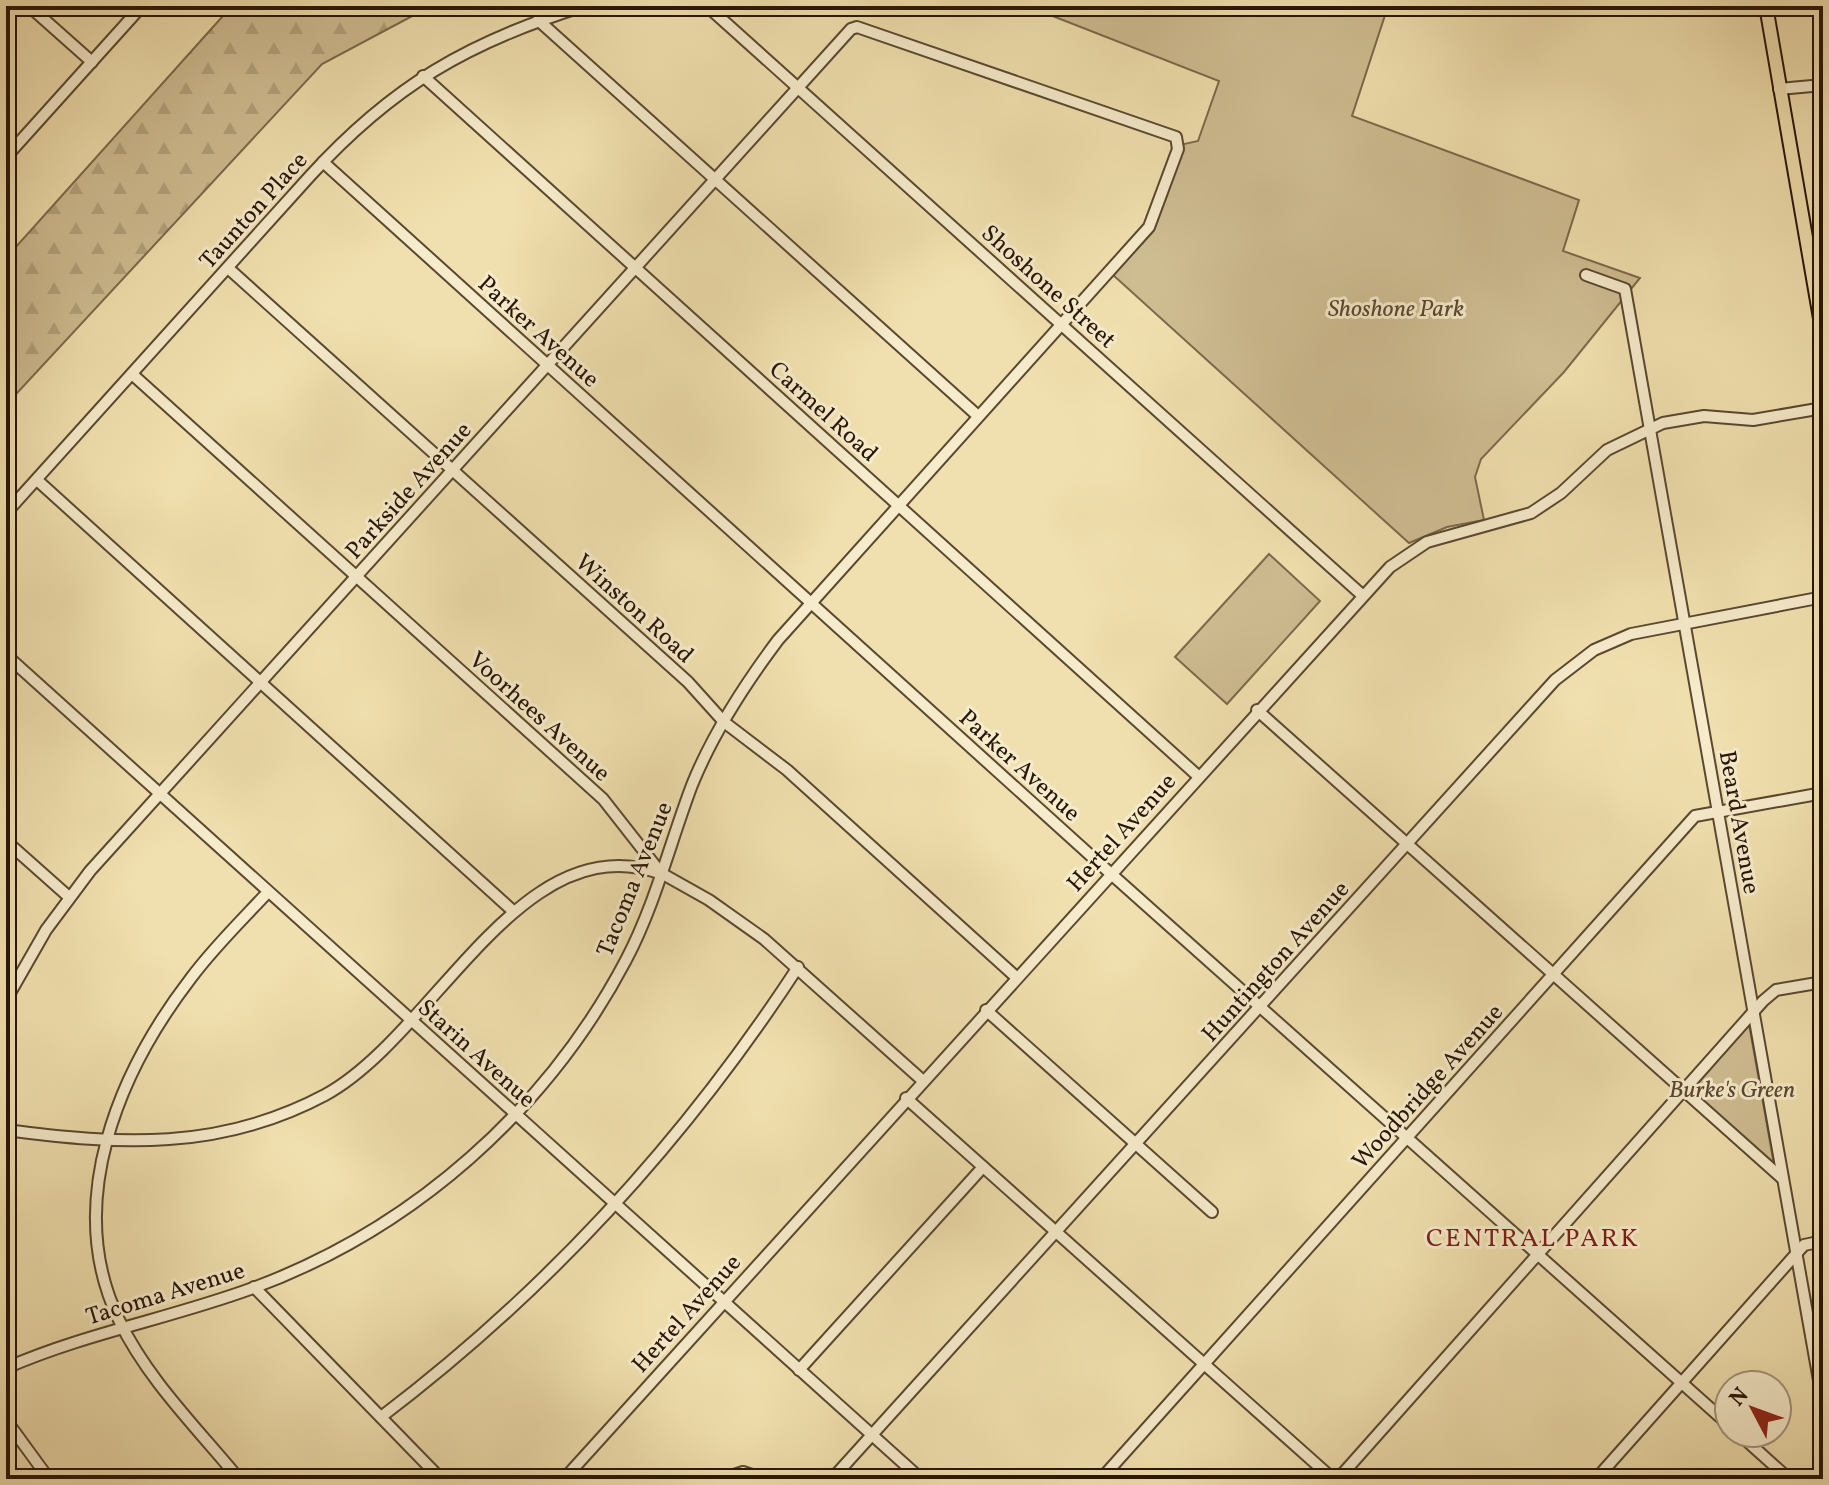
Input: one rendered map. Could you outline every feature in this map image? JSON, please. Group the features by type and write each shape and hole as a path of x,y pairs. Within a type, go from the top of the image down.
{"main road":[{"path":"1766,6 1823,336"}],"street":[{"path":"29,6 92,62"},
{"path":"6,157 142,6"},
{"name":"Taunton Place","path":"6,513 323,162 372,115 423,76 475,46 538,20 584,6"},
{"name":"Shoshone Street","path":"708,6 1362,595"},
{"path":"538,20 978,416"},
{"name":"Parkside Avenue","path":"6,1000 34,949 69,897 159,794 850,30 862,29"},
{"name":"Tacoma Avenue","path":"6,1368 254,1287 316,1260 405,1208 474,1156 516,1116 569,1054 605,998 644,923 693,782 724,722 764,658 1149,227 1178,149 1176,137 862,29"},
{"name":"Carmel Road","path":"423,76 1198,776"},
{"path":"1779,89 1823,85"},
{"name":"Parker Avenue","path":"323,162 1110,873 1713,1411"},
{"name":"Winston Road","path":"228,268 688,682 724,722 787,770 1016,977"},
{"name":"Beard Avenue","path":"1586,275 1625,289 1823,1403"},
{"name":"Voorhees Avenue","path":"132,374 603,799 661,873 732,915 798,967 922,1080"},
{"name":"Hertel Avenue","path":"564,1479 1257,710 1390,567 1427,542 1531,513 1561,493 1607,450 1650,428 1686,418 1753,420 1823,408"},
{"path":"37,480 513,911"},
{"name":"Huntington Avenue","path":"832,1479 1262,1007 1534,701 1578,661 1606,643 1631,634 1685,621 1823,597"},
{"name":"Starin Avenue","path":"6,655 921,1479"},
{"path":"1257,710 1783,1179"},
{"name":"Woodbridge Avenue","path":"1101,1479 1695,816 1823,793"},
{"path":"6,841 69,897"},
{"path":"6,1130 106,1140 185,1140 279,1116 343,1084 413,1021 513,911 543,887 584,869 635,864 661,873"},
{"path":"239,1479 164,1388 123,1328 101,1273 95,1230 96,1183 106,1140 134,1071 165,1015 194,974 268,892"},
{"path":"381,1417 508,1314 615,1204 710,1093 798,967"},
{"path":"906,1098 1336,1479 1753,1012 1776,990 1823,982"},
{"path":"986,1010 1212,1212"},
{"path":"799,1370 983,1167"},
{"path":"1596,1479 1804,1245 1823,1241"},
{"path":"254,1287 441,1479"},
{"path":"6,1420 49,1479"},
{"path":"1756,1449 1789,1479"},
{"path":"722,1479 743,1472 764,1479"}],"green space":[{"path":"211,6 431,6 322,64 6,405 6,258 222,17"},
{"name":"Shoshone Park","path":"1027,6 1388,6 1352,116 1579,200 1563,251 1640,278 1564,372 1481,459 1475,477 1484,520 1447,527 1409,543 1113,275 1154,230 1184,144 1198,141 1219,81"},
{"path":"1269,554 1320,601 1227,704 1175,657"},
{"name":"Burke's Green","path":"1749,1024 1774,1164 1691,1091"}],"district":[{"name":"CENTRAL PARK","path":"1533,1237"}]}
